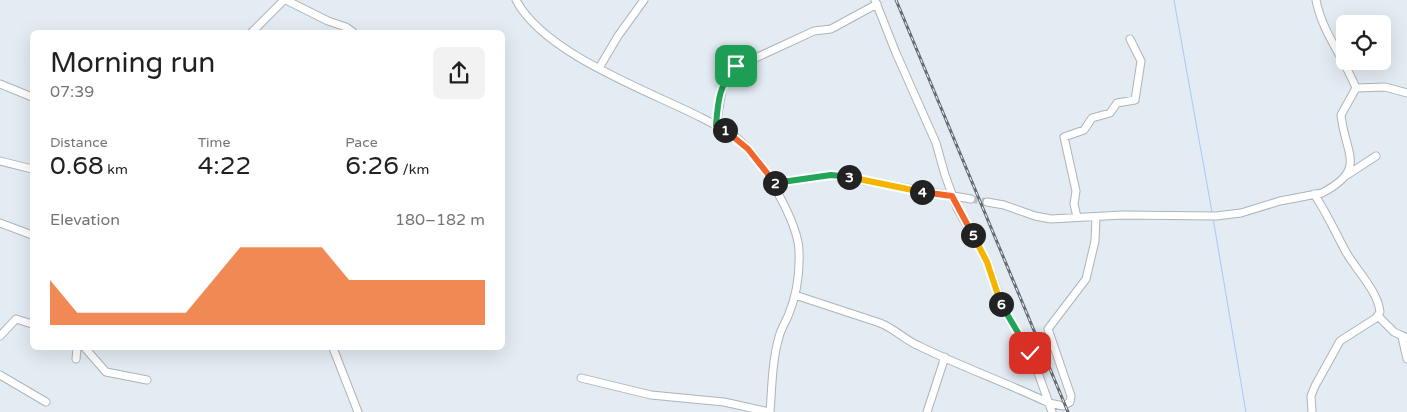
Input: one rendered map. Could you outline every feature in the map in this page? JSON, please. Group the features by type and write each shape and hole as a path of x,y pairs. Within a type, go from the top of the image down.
{"street":[{"path":"254,30 285,0 328,21 346,26 351,30"},
{"path":"516,0 528,18 552,38 598,68 631,86 671,102 730,132 748,149 773,184 785,207 799,247 795,294 778,340 769,412 724,402 651,395 581,378"},
{"path":"598,68 644,0"},
{"path":"1316,0 1321,21 1345,62 1356,88"},
{"path":"716,125 724,80 736,66 814,31 831,29 876,2 936,143 952,196 987,262 1004,310 1030,353 1052,412"},
{"path":"1077,217 1074,204 1076,191 1064,137 1084,130 1092,118 1110,113 1117,103 1135,100 1141,61 1130,39"},
{"path":"0,84 30,97"},
{"path":"1356,88 1385,87 1407,93"},
{"path":"1347,176 1352,161 1341,115 1356,88"},
{"path":"988,202 1051,219 1228,215 1330,189 1376,156"},
{"path":"0,161 30,168"},
{"path":"773,184 831,175 971,199"},
{"path":"1312,412 1311,396 1340,341 1378,316 1380,309 1346,251 1336,228 1314,194"},
{"path":"795,294 890,327 911,342 1060,406 1071,401 1048,329 1086,279 1095,241 1096,217"},
{"path":"0,223 30,233"},
{"path":"1378,316 1405,338 1407,359"},
{"path":"0,336 16,320 30,324"},
{"path":"76,359 77,350"},
{"path":"87,350 106,372 147,380"},
{"path":"333,350 358,412"},
{"path":"927,412 945,357"},
{"path":"0,375 46,402"}],"waterway":[{"path":"1174,0 1212,212"},
{"path":"1213,218 1246,412"}],"tunnel":[{"path":"971,199 987,202"}],"railway":[{"path":"896,0 1068,412"}],"route":[{"path":"736,66 724,80 716,125 730,132 757,158 773,184 831,175 952,196 987,262 1004,310 1030,353"}]}
